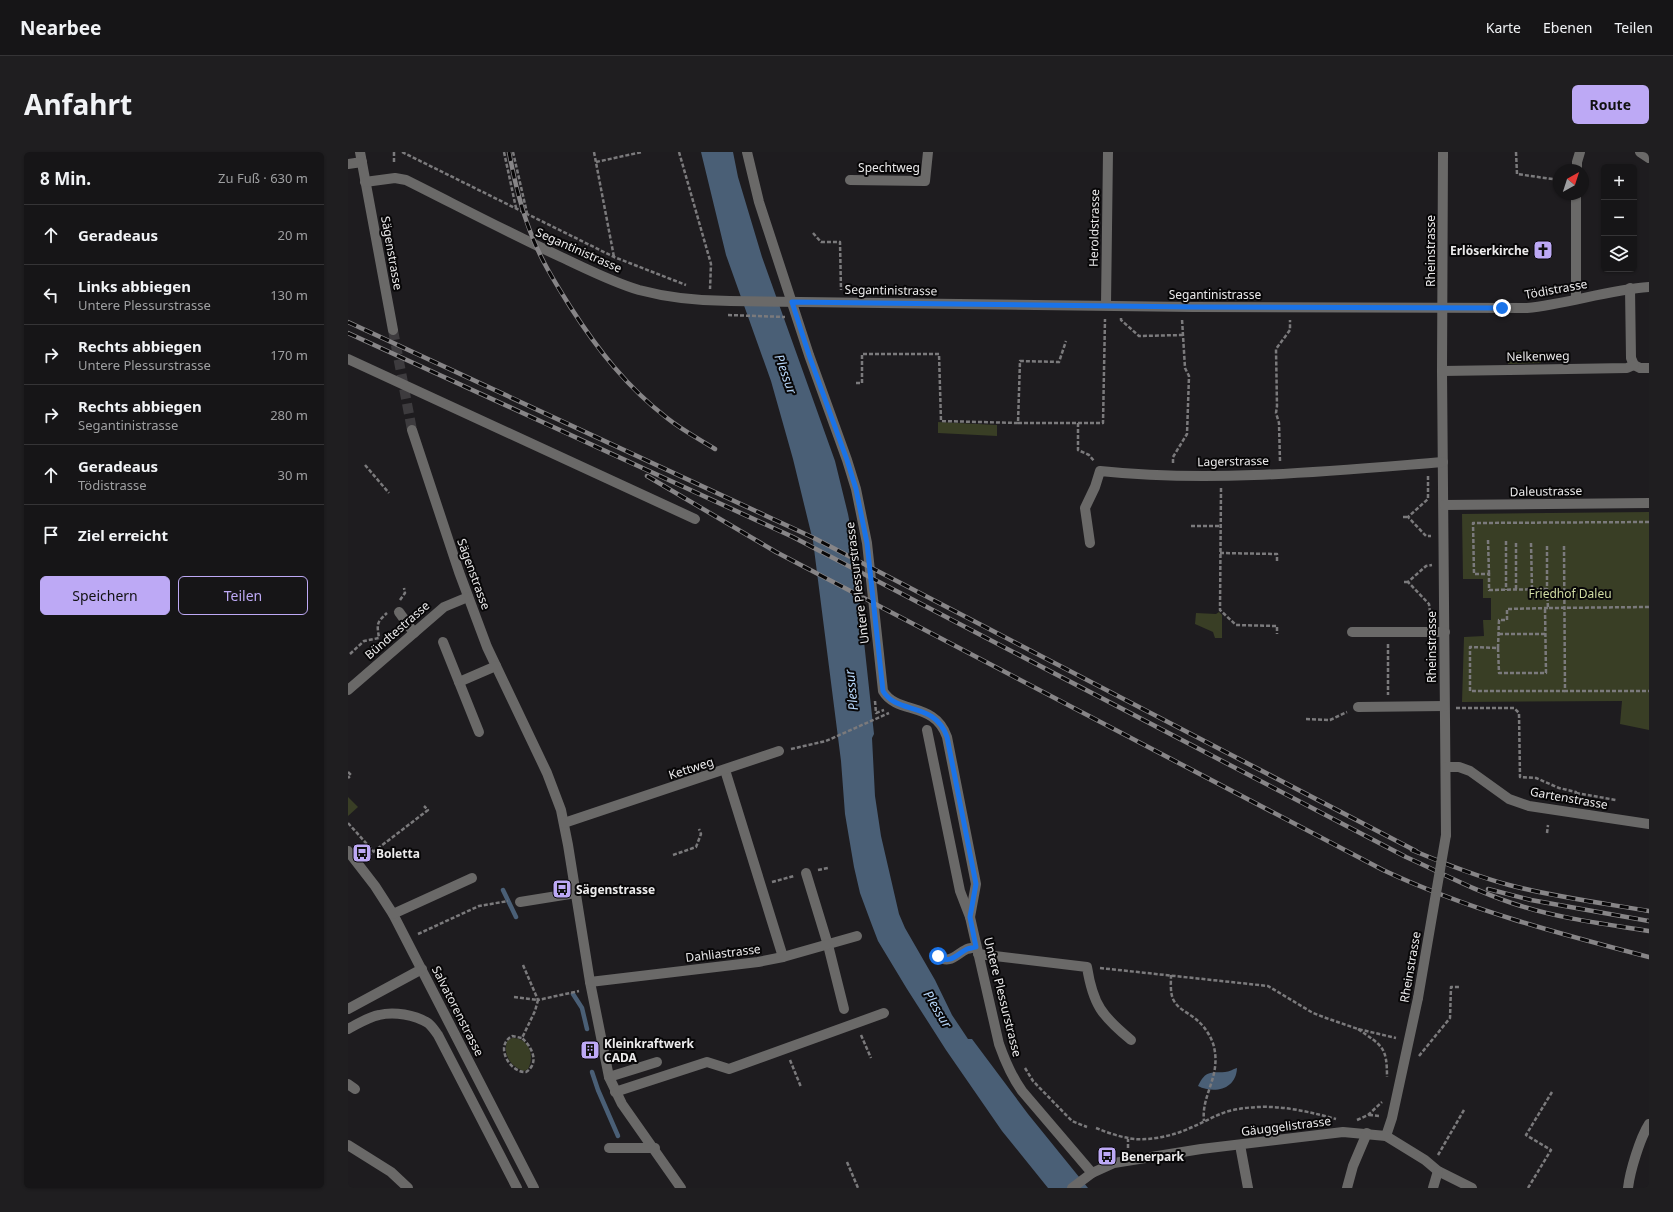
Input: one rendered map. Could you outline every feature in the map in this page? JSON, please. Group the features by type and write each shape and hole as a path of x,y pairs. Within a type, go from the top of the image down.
{"street":[{"name":"Untere Plessurstrasse","path":"747,152 759,202 788,302 847,460 862,516 867,543 883,691 894,701 923,711 935,718 945,730 976,884 970,917"},
{"name":"Spechtweg","path":"850,180 925,182 928,152"},
{"name":"Heroldstrasse","path":"1106,305 1108,152"},
{"name":"Rheinstrasse","path":"1386,1136 1392,1118 1418,998 1446,835 1442,371 1443,152"},
{"path":"1578,164 1580,152"},
{"path":"1640,152 1649,158"},
{"path":"348,164 361,157"},
{"name":"Sägenstrasse","path":"361,157 393,330"},
{"name":"Segantinistrasse","path":"365,182 395,178 406,180 536,245 607,278 639,290 666,296 730,302 1289,308 1443,308"},
{"path":"1576,200 1576,299"},
{"name":"Tödistrasse","path":"1443,308 1527,308 1552,306 1576,299 1630,288 1649,287"},
{"path":"1630,288 1631,358 1634,365"},
{"path":"348,359 695,519"},
{"name":"Nelkenweg","path":"1442,371 1627,368 1634,365 1640,368 1649,368"},
{"name":"Sägenstrasse","path":"412,430 468,597 496,666 557,796 564,823 591,985 609,1077 622,1104 655,1148 681,1188"},
{"name":"Lagerstrasse","path":"1100,471 1136,475 1281,474 1443,462"},
{"path":"1090,544 1084,508 1095,487 1100,471"},
{"name":"Daleustrasse","path":"1444,505 1649,503"},
{"name":"Bündtestrasse","path":"348,690 444,607 468,597"},
{"path":"398,608 414,633"},
{"path":"1352,632 1445,632"},
{"path":"443,642 479,732"},
{"path":"459,682 496,666"},
{"path":"1358,707 1444,706"},
{"name":"Untere Plessurstrasse","path":"927,730 960,892 970,917 999,1044 1015,1081 1089,1175"},
{"name":"Kettweg","path":"564,823 779,751"},
{"name":"Gartenstrasse","path":"1446,766 1459,767 1470,771 1509,799 1529,806 1649,824"},
{"path":"725,770 783,957"},
{"name":"Salvatorenstrasse","path":"348,851 375,886 392,914 422,969 534,1188"},
{"path":"806,873 828,945 844,1009"},
{"path":"392,914 472,878"},
{"path":"520,902 576,893"},
{"name":"Dahliastrasse","path":"591,985 758,962 783,957 857,936"},
{"path":"938,956 944,960 951,959 966,950 977,950 1087,967 1090,986 1097,1006 1111,1024 1131,1040"},
{"path":"348,1009 422,969"},
{"path":"615,1092 707,1062 729,1069 884,1013"},
{"path":"348,1029 380,1014 400,1014 417,1018 429,1024 438,1035 517,1188"},
{"path":"609,1077 657,1062"},
{"path":"1628,1188 1629,1178 1646,1137 1649,1124"},
{"name":"Gäuggelistrasse","path":"1072,1188 1089,1175 1109,1165 1134,1159 1201,1149 1344,1132 1386,1136 1425,1160 1438,1171 1472,1188"},
{"path":"1347,1188 1353,1166 1367,1133"},
{"path":"348,1145 390,1172 408,1188"},
{"path":"1240,1145 1248,1188"},
{"path":"609,1148 655,1148"},
{"path":"1433,1188 1438,1171"}],"path":[{"path":"394,152 394,163"},
{"path":"402,152 614,257 693,288"},
{"path":"504,152 517,208"},
{"path":"513,152 528,214"},
{"path":"594,152 614,257"},
{"path":"596,162 642,152"},
{"path":"679,152 711,264 709,284 711,301"},
{"path":"1516,152 1517,174 1553,179"},
{"path":"813,233 821,242 840,242 841,296"},
{"path":"856,383 862,383 862,354 939,354 941,421 1103,423 1106,305"},
{"path":"1172,475 1173,457 1187,434 1189,376 1185,368 1182,307"},
{"path":"1281,474 1279,423 1276,413 1276,349 1290,330 1289,308"},
{"path":"1121,315 1121,320 1139,336 1183,335"},
{"path":"742,316 786,317"},
{"path":"1018,423 1020,361 1059,362 1066,341"},
{"path":"1078,423 1078,450 1089,455 1100,471"},
{"path":"1403,517 1408,517 1428,499 1428,463"},
{"path":"365,465 388,493"},
{"path":"1221,475 1220,610 1236,625 1277,626 1277,634"},
{"path":"1408,517 1426,536 1444,536"},
{"path":"1489,574 1474,574 1473,523 1649,522"},
{"path":"1191,526 1220,526"},
{"path":"1488,540 1489,590 1548,589"},
{"path":"1506,541 1506,590"},
{"path":"1516,542 1516,589"},
{"path":"1531,543 1532,589"},
{"path":"1547,546 1548,589 1546,608 1546,673 1499,673 1499,620 1507,620 1507,609 1546,608 1649,607"},
{"path":"1564,546 1565,691"},
{"path":"1220,553 1277,554 1277,562"},
{"path":"1404,582 1408,582 1426,566 1444,564"},
{"path":"1408,582 1429,604 1431,632"},
{"path":"398,608 405,593 404,588"},
{"path":"383,643 380,638 377,624 379,620 389,612"},
{"path":"1388,632 1388,706"},
{"path":"1499,634 1546,634"},
{"path":"350,654 364,641 380,638"},
{"path":"1498,648 1470,647 1470,691 1649,691"},
{"path":"874,696 876,714 885,710"},
{"path":"1306,719 1330,720 1358,707"},
{"path":"1456,708 1514,708 1518,710 1520,777 1536,778 1559,788 1576,793 1616,800"},
{"path":"779,751 826,741 886,714"},
{"path":"348,772 351,775 348,778"},
{"path":"1574,803 1576,793"},
{"path":"358,863 428,810 424,806"},
{"path":"348,823 374,852"},
{"path":"1547,833 1548,825"},
{"path":"673,855 696,847 701,834 699,830"},
{"path":"418,934 479,906 505,901"},
{"path":"522,1038 535,1011 538,1000 523,966"},
{"path":"1087,967 1268,986 1313,1012 1358,1029 1400,1039"},
{"path":"1171,975 1173,998 1178,1006 1198,1021 1207,1032 1214,1046 1215,1071 1203,1110 1204,1121"},
{"path":"514,998 538,1000 591,985"},
{"path":"1416,1058 1450,1018 1451,987 1459,987"},
{"path":"856,1024 871,1058"},
{"path":"1358,1029 1383,1048 1387,1060 1386,1080"},
{"path":"512,1036 522,1038 532,1049 534,1060 533,1066 526,1072 518,1071 513,1068 504,1052 505,1041 508,1038 512,1036"},
{"path":"786,1049 801,1087"},
{"path":"1024,1068 1033,1081 1072,1121 1087,1127"},
{"path":"1528,1188 1551,1150 1526,1134 1552,1092"},
{"path":"1351,1120 1358,1120 1368,1115 1382,1101"},
{"path":"1096,1128 1128,1139 1159,1138 1177,1134 1227,1112 1251,1107 1275,1107 1303,1110 1338,1119"},
{"path":"1436,1158 1464,1110"},
{"path":"1368,1115 1380,1116"},
{"path":"847,1162 858,1188"}],"green space":[{"path":"1508,352 1541,352 1541,363 1508,364"},
{"path":"938,422 997,425 997,436 938,433"},
{"name":"Friedhof Daleu","path":"1649,512 1649,730 1620,724 1622,701 1462,702 1464,637 1484,636 1483,620 1491,620 1491,598 1483,598 1483,579 1463,579 1462,514"},
{"path":"1219,612 1222,615 1222,638 1215,638 1213,632 1195,624 1196,613 1216,614"},
{"path":"348,797 358,807 348,816"},
{"path":"512,1038 523,1041 529,1048 531,1059 530,1064 528,1069 524,1071 511,1063 507,1055 507,1041"}],"water":[{"name":"Plessur","path":"701,152 733,152 738,177 762,257 835,461 853,540 874,734 872,738 875,796 881,836 899,914 905,928 935,980 952,1015 968,1039 972,1039 1028,1114 1088,1188 1048,1188 1002,1131 946,1050 878,941 870,920 860,893 845,814 841,761 813,541 793,459 771,381 726,255"},
{"path":"1237,1068 1233,1081 1223,1088 1211,1090 1198,1086 1203,1077 1209,1073 1226,1072"}],"waterway":[{"path":"503,890 516,917"},
{"path":"573,994 582,1008 587,1029"},
{"path":"592,1072 598,1090 618,1136"}],"tunnel":[{"path":"393,330 412,430"}],"railway":[{"path":"509,152 520,202 534,241 549,271 581,324 614,367 639,394 673,422 715,449"},
{"path":"348,322 814,538 1416,851"},
{"path":"348,333 793,537 1406,857 1492,896 1537,911 1584,921 1649,931"},
{"path":"647,476 776,552 1383,870 1480,909 1548,930 1649,957"},
{"path":"1412,850 1447,864 1509,885 1561,896 1649,911"},
{"path":"1488,889 1531,900 1649,921"}],"place":[{"name":"Erlöserkirche","path":"1543,250"},
{"name":"Boletta","path":"362,853"},
{"name":"Sägenstrasse","path":"562,889"},
{"name":"Kleinkraftwerk CADA","path":"590,1050"},
{"name":"Benerpark","path":"1107,1156"}],"route":[{"path":"938,956 944,960 951,959 955,958 966,950 976,947 970,917 976,884 947,737 945,730 935,718 916,708 890,699 883,691 867,543 856,489 792,302 1192,307 1502,308"}]}
